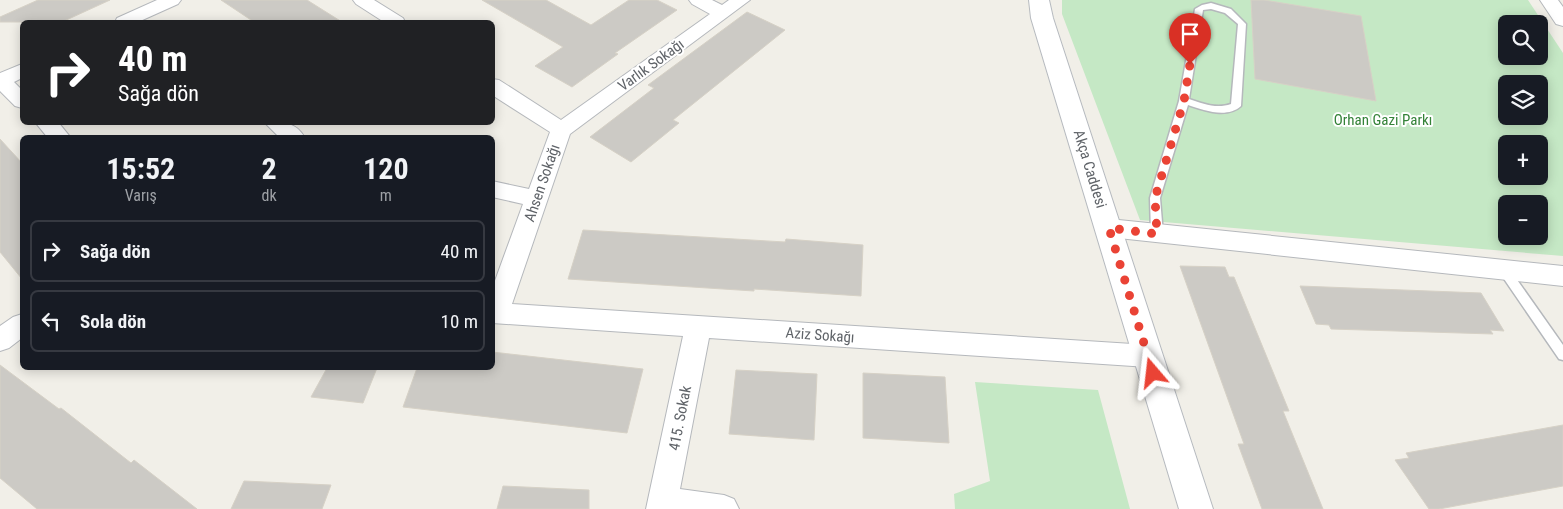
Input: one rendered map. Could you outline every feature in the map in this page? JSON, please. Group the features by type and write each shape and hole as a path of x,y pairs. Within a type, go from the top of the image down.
{"main road":[{"name":"Akça Caddesi","path":"1039,0 1042,18 1196,509"}],"street":[{"path":"362,0 393,20"},
{"path":"698,0 724,13"},
{"name":"Varlık Sokağı","path":"560,130 741,0"},
{"path":"1549,0 1563,20"},
{"path":"133,20 160,2"},
{"path":"20,71 1,80 20,99"},
{"name":"Ahsen Sokağı","path":"495,87 560,130 495,311"},
{"path":"48,125 58,135"},
{"path":"278,125 290,135"},
{"path":"495,190 536,199"},
{"path":"1109,228 1563,276"},
{"name":"Aziz Sokağı","path":"495,314 1148,356"},
{"path":"0,340 20,325"},
{"name":"415. Sokak","path":"662,505 698,327"},
{"path":"662,505 724,509"}],"lane":[{"path":"1157,234 1155,198 1184,101 1199,9 1208,4 1223,8 1236,16 1242,24 1236,106 1229,109 1214,110 1184,101"},
{"path":"1504,270 1563,355"}],"green space":[{"name":"Orhan Gazi Parkı","path":"1062,0 1528,0 1538,15 1498,15 1498,65 1548,65 1548,30 1563,53 1563,256 1140,220 1062,14"},
{"path":"975,382 1098,390 1130,509 955,509 954,494 990,481"}],"building":[{"path":"38,0 110,0 66,20 0,22 0,17"},
{"path":"221,0 307,0 339,20 251,20"},
{"path":"482,0 546,0 591,25 629,0 657,0 677,10 615,53 618,54 572,87 535,66 563,47"},
{"path":"1251,0 1264,0 1361,16 1376,101 1255,79"},
{"path":"747,12 785,30 673,120 679,123 631,162 590,137 654,88 648,85"},
{"path":"0,139 20,161 20,277 0,252"},
{"path":"583,230 785,242 786,239 863,245 861,296 568,279"},
{"path":"1180,266 1225,267 1229,277 1234,277 1289,411 1283,411 1323,509 1262,509 1238,444 1244,444"},
{"path":"1300,286 1481,293 1504,331 1490,330 1493,334 1331,329 1329,325 1316,324"},
{"path":"495,352 643,369 627,433 403,407 416,370 495,370"},
{"path":"0,365 59,409 61,408 131,463 134,460 197,509 37,509 0,478"},
{"path":"326,370 376,370 363,403 311,397"},
{"path":"736,370 817,374 814,440 729,434"},
{"path":"863,373 945,377 949,443 863,438"},
{"path":"1563,425 1563,486 1439,509 1429,509 1395,460 1409,458 1406,453"},
{"path":"244,481 331,485 322,509 231,509"},
{"path":"503,486 589,490 589,509 497,509"}],"route":[{"path":"1153,373 1109,228 1157,234 1155,198 1184,101 1190,64"}]}
